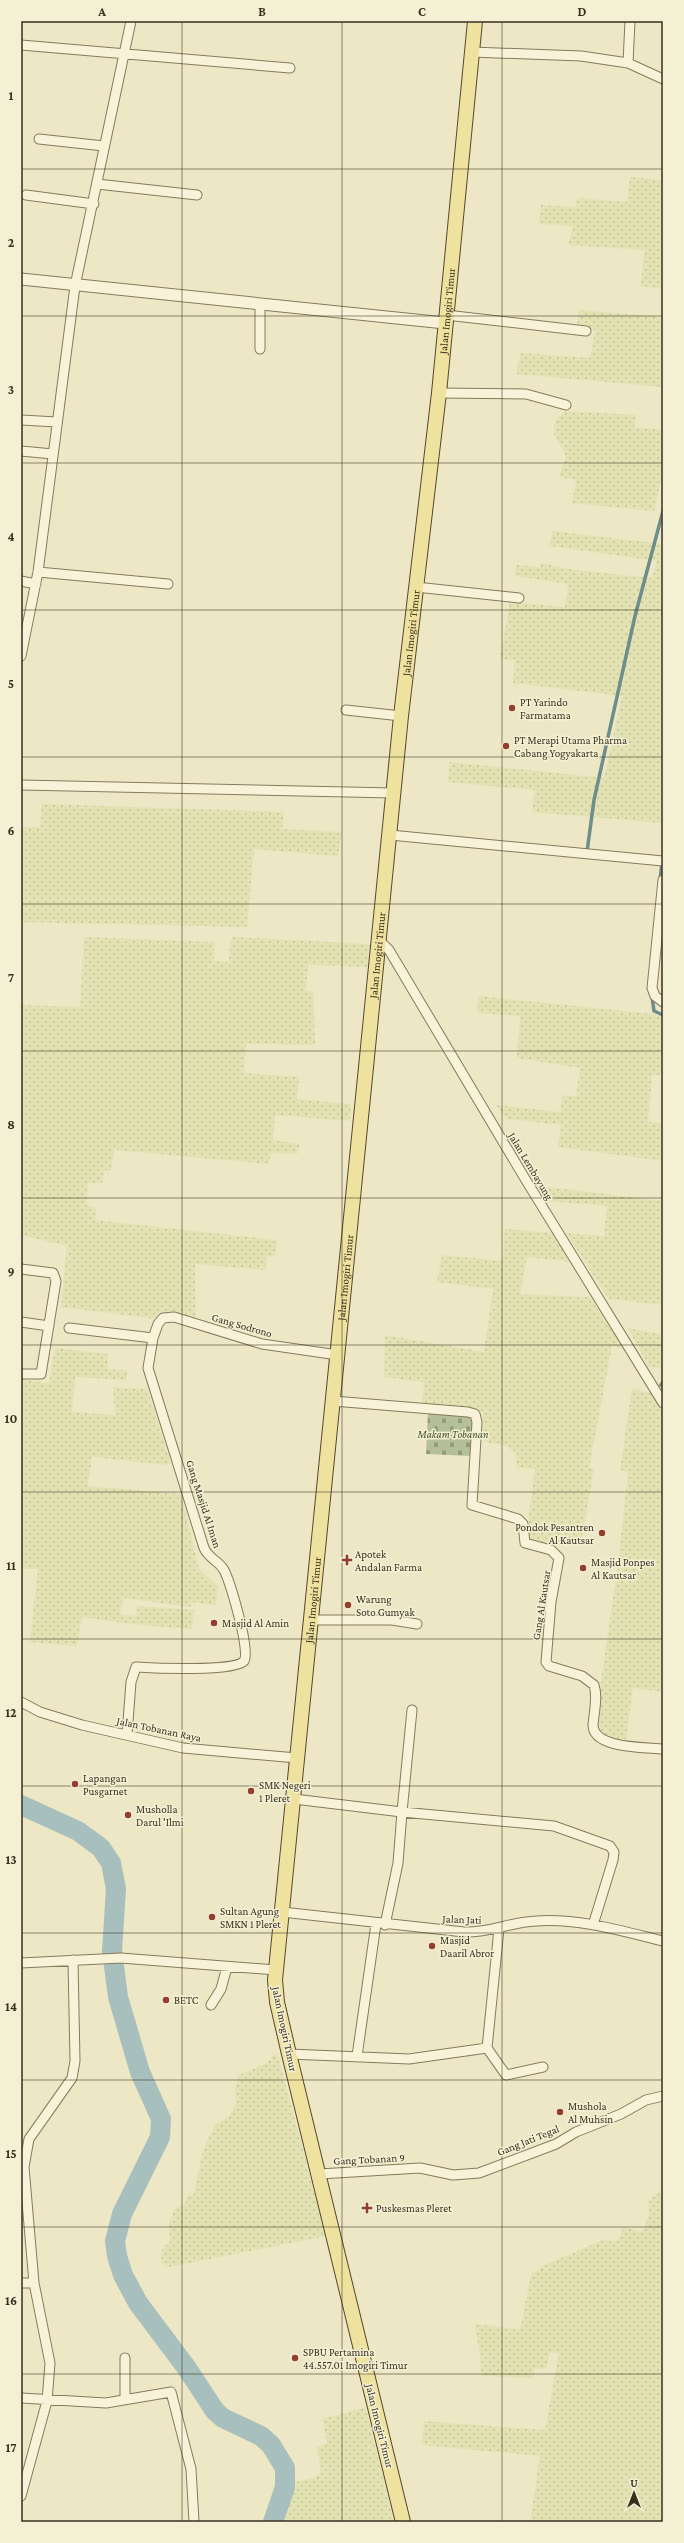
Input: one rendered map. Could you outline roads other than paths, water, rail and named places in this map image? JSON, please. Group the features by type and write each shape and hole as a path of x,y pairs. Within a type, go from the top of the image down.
{"main road":[{"name":"Jalan Imogiri Timur","path":"403,2522 275,1991 310,1620 380,941 401,716 439,393 475,21"}],"street":[{"path":"21,656 22,635 38,572 75,286 94,204 104,146 130,21"},
{"path":"628,63 630,21"},
{"path":"21,45 290,68"},
{"path":"472,52 581,56 628,63 663,79"},
{"path":"39,139 104,146"},
{"path":"97,184 197,195"},
{"path":"26,195 94,204"},
{"path":"21,280 260,305 586,331"},
{"path":"260,305 260,350"},
{"path":"439,393 526,394 566,405"},
{"path":"21,420 57,422"},
{"path":"21,451 53,454"},
{"path":"38,572 168,584"},
{"path":"21,581 36,584"},
{"path":"416,587 519,598"},
{"path":"346,710 401,716"},
{"path":"21,785 394,793"},
{"path":"390,835 663,861"},
{"path":"663,880 652,988 655,996 663,1002"},
{"name":"Jalan Lembayung","path":"380,941 389,950 524,1177 663,1403"},
{"path":"21,1269 53,1273 56,1277 41,1374 21,1374"},
{"name":"Gang Sodrono","path":"153,1338 160,1321 170,1317 262,1344 289,1350 338,1356"},
{"path":"21,1322 49,1326"},
{"path":"68,1328 153,1338"},
{"name":"Gang Masjid Al Iman","path":"127,1735 131,1682 136,1667 193,1669 233,1666 242,1662 246,1657 243,1631 224,1570 207,1555 204,1548 187,1489 154,1391 148,1368 153,1338"},
{"name":"Gang Al Kautsar","path":"332,1402 475,1414 477,1422 472,1505 520,1520 524,1528 525,1543 551,1550 559,1558 551,1607 546,1662 549,1666 582,1676 594,1685 593,1729 600,1738 609,1743 663,1749"},
{"path":"310,1620 392,1620 417,1624"},
{"name":"Jalan Tobanan Raya","path":"21,1702 40,1712 82,1725 202,1751 297,1758"},
{"path":"357,2056 381,1924 398,1863 412,1710"},
{"path":"294,1799 402,1812 554,1826 610,1846 614,1852 613,1860 593,1925"},
{"name":"Jalan Jati","path":"282,1912 464,1932 499,1929 525,1922 546,1920 593,1925 663,1941"},
{"path":"499,1929 487,2048 506,2075 543,2067"},
{"path":"21,1964 98,1958 121,1958 276,1970"},
{"path":"21,2496 47,2401 50,2363 25,2234 25,2139 72,2078 74,2061 73,1960"},
{"path":"211,2005 221,1989 227,1967"},
{"path":"289,2054 410,2059 487,2048"},
{"name":"Gang Jati Tegal","path":"420,2168 453,2175 479,2173 556,2144 576,2132 621,2114 646,2100 663,2096"},
{"name":"Gang Tobanan 9","path":"319,2174 420,2168"},
{"path":"21,2283 34,2283"},
{"path":"125,2358 125,2399"},
{"path":"21,2398 47,2401 106,2403 171,2392 191,2469 194,2522"}],"waterway":[{"path":"587,852 594,800 635,616 663,511"},
{"path":"660,880 662,862"},
{"path":"652,996 654,1011 663,1015"},
{"path":"21,1805 78,1831 101,1848 111,1863 116,1889 112,1951 118,1997 140,2072 161,2119 160,2137 122,2214 115,2241 117,2256 123,2275 138,2303 186,2367 215,2411 223,2418 261,2436 271,2445 285,2468 285,2487 273,2522"}],"place":[{"name":"PT Yarindo Farmatama","path":"512,708"},
{"name":"PT Merapi Utama Pharma Cabang Yogyakarta","path":"506,746"},
{"name":"Pondok Pesantren Al Kautsar","path":"602,1533"},
{"name":"Apotek Andalan Farma","path":"347,1560"},
{"name":"Masjid Ponpes Al Kautsar","path":"583,1568"},
{"name":"Warung Soto Gumyak","path":"348,1605"},
{"name":"Masjid Al Amin","path":"214,1623"},
{"name":"Lapangan Pusgarnet","path":"75,1784"},
{"name":"SMK Negeri 1 Pleret","path":"251,1791"},
{"name":"Musholla Darul 'Ilmi","path":"128,1815"},
{"name":"Sultan Agung SMKN 1 Pleret","path":"212,1917"},
{"name":"Masjid Daaril Abror","path":"432,1946"},
{"name":"BETC","path":"166,2000"},
{"name":"Mushola Al Muhsin","path":"560,2112"},
{"name":"Puskesmas Pleret","path":"367,2208"},
{"name":"SPBU Pertamina 44.557.01 Imogiri Timur","path":"295,2358"}],"park label":[{"name":"Makam Tobanan","path":"453,1434"}]}
